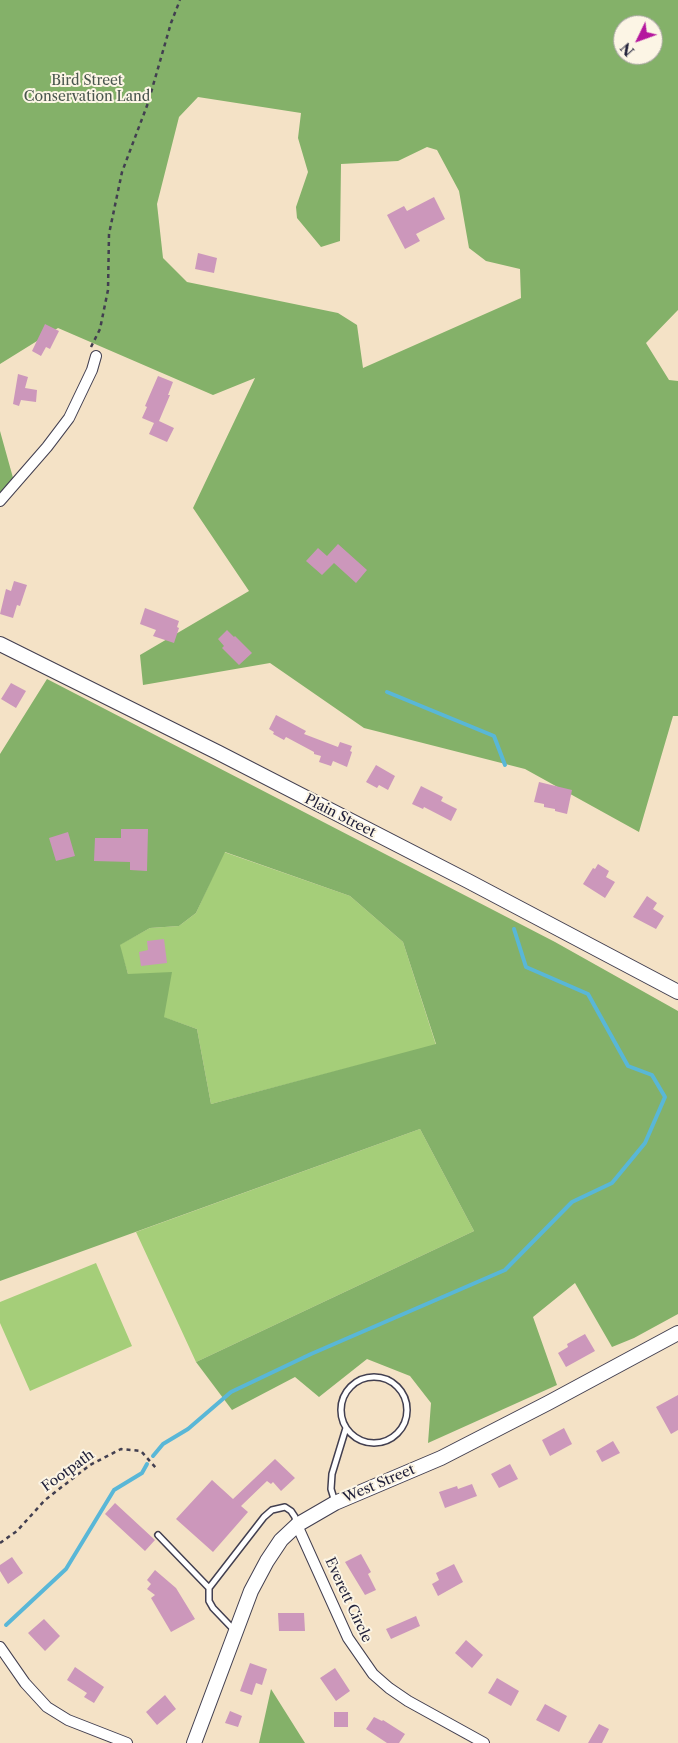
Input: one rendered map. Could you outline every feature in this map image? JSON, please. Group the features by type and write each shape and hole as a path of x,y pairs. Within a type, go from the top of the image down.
{"street":[{"path":"0,501 47,447 69,418 92,370 96,356"},
{"name":"Plain Street","path":"0,644 219,753 678,992"},
{"name":"West Street","path":"194,1743 251,1590 266,1561 281,1540 297,1526 335,1503 441,1458 678,1333"},
{"name":"Everett Circle","path":"297,1526 348,1638 373,1674 408,1701 484,1743"},
{"path":"0,1647 25,1683 47,1707 68,1720 126,1743"}],"lane":[{"path":"335,1503 331,1490 332,1474 346,1428 342,1419 342,1403 349,1389 356,1382 366,1378 377,1377 388,1380 398,1386 408,1407 407,1418 402,1429 394,1438 384,1443 372,1444 358,1439 346,1428"},
{"path":"236,1631 213,1608 209,1601 209,1588 264,1517 272,1510 286,1507 295,1517 297,1526"},
{"path":"158,1535 209,1588"}],"path":[{"path":"96,356 91,347 100,329 108,290 109,234 122,172 148,103 171,23 180,0"},
{"name":"Footpath","path":"0,1542 17,1531 45,1500 90,1465 121,1448 141,1451 156,1468"}],"green space":[{"name":"Bird Street Conservation Land","path":"0,0 678,0 678,310 646,343 669,380 678,381 678,716 673,716 639,832 525,769 364,728 270,663 143,685 140,655 249,591 193,508 255,378 213,395 58,328 0,364","holes":["198,97 301,113 298,138 308,172 296,207 297,218 321,247 340,241 341,164 398,161 427,147 437,150 459,191 469,248 486,261 520,269 521,298 363,368 357,325 338,313 187,282 163,258 157,204 179,117"]},
{"path":"0,431 15,485 0,498"},
{"path":"47,679 555,942 678,1011 678,1314 634,1338 612,1347 575,1283 533,1317 557,1385 428,1443 431,1403 410,1376 367,1359 319,1397 295,1377 232,1410 196,1362 474,1231 420,1129 0,1281 0,754","holes":["225,852 350,896 403,942 436,1044 211,1104 197,1029 164,1017 172,972 128,974 120,945 150,928 179,926 196,913"]},
{"path":"224,852 350,896 403,942 436,1045 211,1104 197,1029 163,1017 128,974 119,945 150,928 179,926 196,913"},
{"path":"420,1129 474,1231 196,1362 136,1232"},
{"path":"96,1263 132,1346 30,1391 0,1323 0,1302"},
{"path":"271,1689 305,1743 259,1743"}],"building":[{"path":"434,197 445,219 416,234 420,241 405,249 387,215 404,206 407,211"},
{"path":"198,253 217,258 214,273 195,269"},
{"path":"45,324 59,331 50,349 46,347 41,356 32,351"},
{"path":"18,374 28,377 25,388 37,390 36,402 21,400 19,406 13,404"},
{"path":"158,376 173,382 168,395 170,395 159,421 174,428 167,442 149,434 154,423 142,418"},
{"path":"338,544 367,570 356,583 334,563 322,575 306,561 318,548 327,556"},
{"path":"14,581 27,585 20,606 17,605 13,618 0,614 6,589 11,591"},
{"path":"145,608 179,621 177,627 179,628 174,643 153,636 156,630 140,624"},
{"path":"227,630 252,653 239,665 222,648 224,646 218,639"},
{"path":"11,683 26,691 16,708 1,699"},
{"path":"276,715 306,731 304,734 338,747 340,742 352,746 347,767 333,761 331,766 319,762 321,756 314,754 314,752 286,737 284,740 273,734 274,732 269,729"},
{"path":"376,765 395,776 388,790 379,785 377,788 366,782"},
{"path":"539,782 572,790 567,814 544,807 544,804 534,802"},
{"path":"421,786 443,797 441,801 457,809 451,821 424,807 423,809 412,804"},
{"path":"121,829 148,829 147,871 130,870 130,862 94,861 95,838 121,838"},
{"path":"68,832 75,856 56,861 49,838"},
{"path":"598,864 609,871 606,877 615,882 605,898 583,884 593,868 595,869"},
{"path":"647,896 657,903 653,909 664,916 656,929 633,917"},
{"path":"164,939 167,963 141,966 139,952 148,950 147,941"},
{"path":"585,1334 595,1351 566,1367 558,1353 568,1347 567,1344"},
{"path":"678,1395 678,1430 671,1434 656,1407"},
{"path":"564,1428 572,1444 550,1456 542,1440"},
{"path":"613,1441 620,1453 602,1462 596,1451"},
{"path":"275,1459 295,1478 281,1491 273,1482 271,1484 267,1481 241,1506 248,1512 213,1552 176,1519 212,1480 233,1499"},
{"path":"510,1464 518,1479 499,1488 491,1474"},
{"path":"472,1484 477,1496 445,1508 439,1492 457,1486 458,1489"},
{"path":"115,1503 155,1540 145,1551 105,1514"},
{"path":"361,1554 371,1572 368,1574 376,1590 365,1595 345,1562"},
{"path":"12,1557 23,1573 8,1584 0,1571 0,1565"},
{"path":"454,1564 463,1582 438,1596 432,1584 439,1580 436,1573"},
{"path":"155,1570 176,1588 195,1619 171,1632 151,1598 155,1595 147,1589 151,1584 147,1580"},
{"path":"278,1613 304,1613 305,1631 279,1631"},
{"path":"416,1616 420,1626 391,1639 386,1629"},
{"path":"44,1619 60,1636 45,1651 28,1633"},
{"path":"466,1640 483,1655 472,1668 455,1653"},
{"path":"250,1663 267,1669 262,1685 256,1683 252,1695 240,1691"},
{"path":"75,1667 104,1687 94,1703 84,1697 87,1693 67,1680"},
{"path":"335,1668 350,1691 336,1701 320,1678"},
{"path":"497,1678 519,1691 511,1706 488,1693"},
{"path":"165,1695 176,1709 157,1725 146,1712"},
{"path":"545,1704 567,1716 559,1732 536,1720"},
{"path":"230,1711 242,1716 238,1727 225,1723"},
{"path":"334,1712 348,1712 348,1727 334,1727"},
{"path":"374,1717 383,1720 405,1734 399,1743 387,1743 366,1729"},
{"path":"599,1724 609,1729 602,1743 588,1743"}],"waterway":[{"path":"387,692 494,736 505,765"},
{"path":"153,1456 163,1444 188,1429 231,1392 311,1354 505,1270 572,1202 612,1183 645,1143 665,1097 652,1075 628,1066 588,994 526,967 514,929"},
{"path":"6,1625 66,1569 114,1490 142,1473 147,1464"}]}
